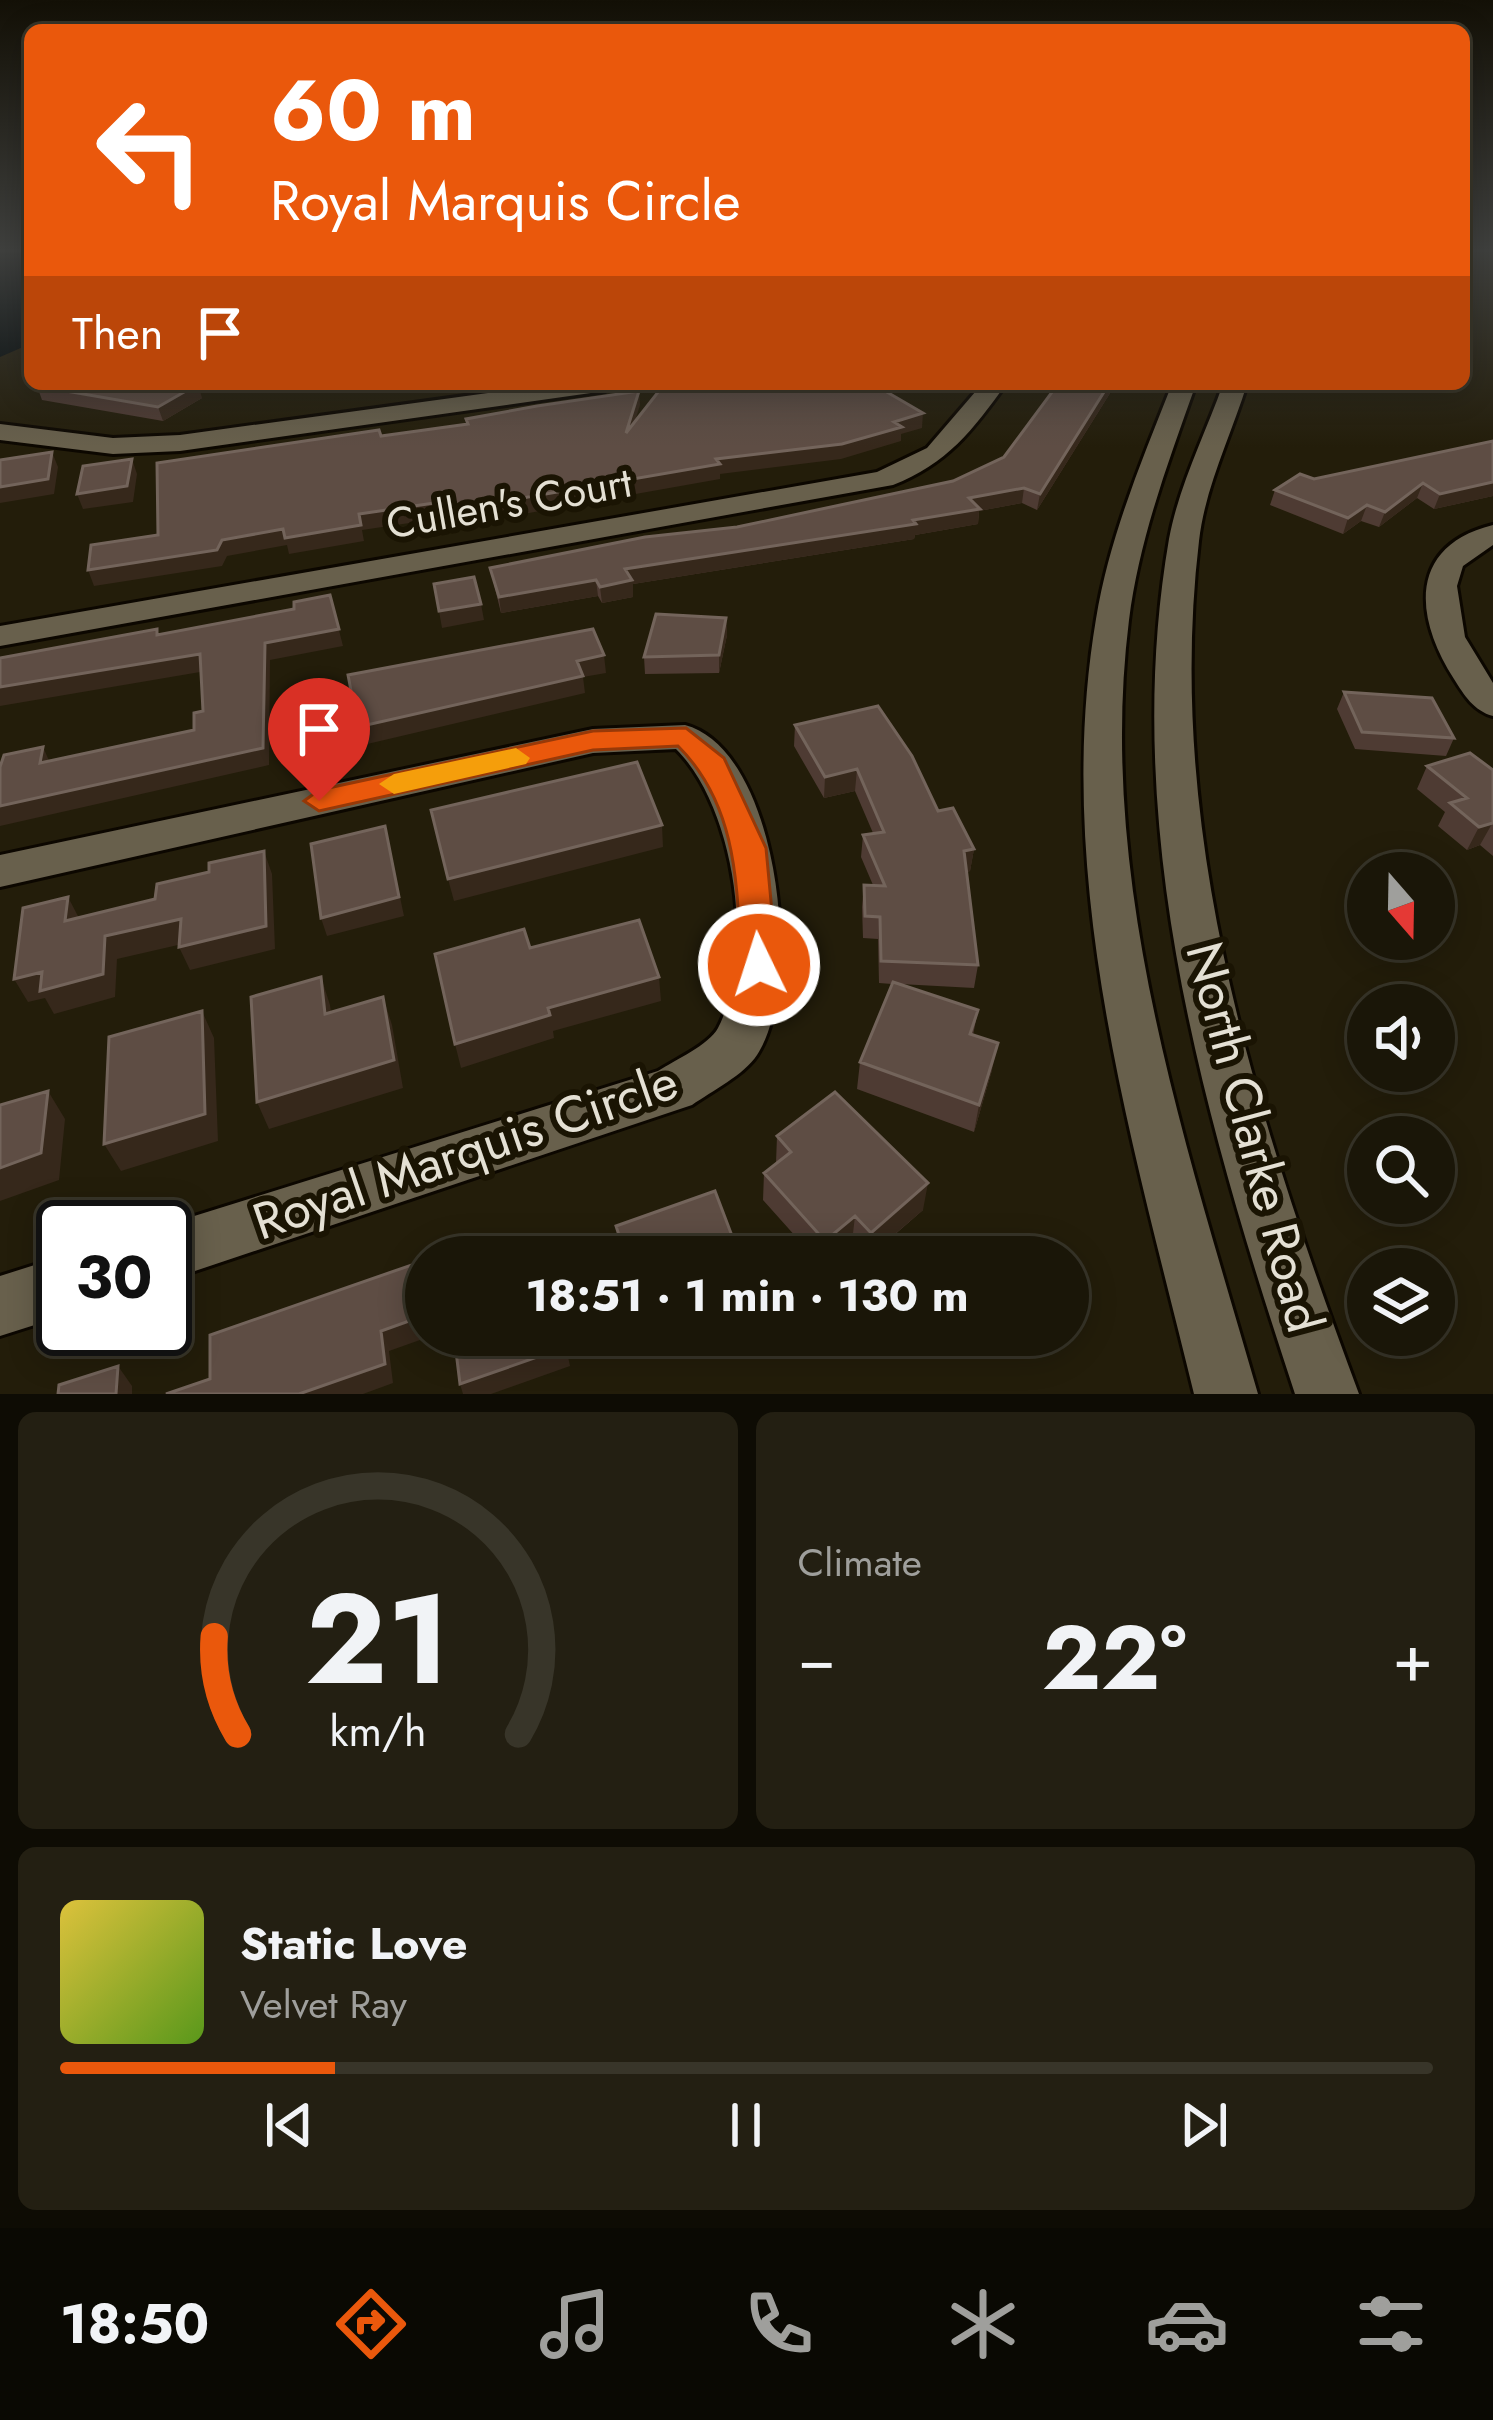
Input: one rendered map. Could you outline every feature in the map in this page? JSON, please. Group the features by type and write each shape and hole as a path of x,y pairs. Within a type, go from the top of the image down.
{"street":[{"path":"0,432 112,446 180,443 556,390"},
{"name":"Cullen's Court","path":"0,636 883,479 928,464 946,448 990,390"},
{"name":"North Clarke Road","path":"1180,390 1137,522 1112,620 1104,730 1116,917 1152,1108 1226,1394"},
{"name":"North Clarke Road","path":"1227,390 1185,535 1176,628 1176,782 1213,1020 1327,1394"},
{"path":"1493,534 1456,549 1445,564 1441,598 1457,658 1493,705"},
{"name":"Royal Marquis Circle","path":"0,871 593,741 686,737 714,764 751,848 759,965 737,1043 674,1089 192,1244"},
{"path":"0,1306 36,1295"}],"shaded area":[{"path":"0,317 24,317 24,347 0,357"}],"building":[{"path":"60,390 188,390 158,407"},
{"path":"660,390 883,390 923,413 894,422 902,427 842,444 716,459 720,464 458,509 455,500 359,514 361,525 285,538 283,529 222,540 217,550 88,570 91,545 158,535 157,463 379,430 381,436 468,424 466,419 639,391 626,433"},
{"path":"1054,390 1105,390 1040,494 1024,488 969,498 980,509 913,520 916,524 625,569 632,580 600,587 596,580 499,597 490,568 645,537 737,527 953,481 1004,457"},
{"path":"1493,441 1493,482 1440,494 1423,483 1385,512 1367,505 1348,518 1275,490 1300,474 1314,479"},
{"path":"52,452 48,479 0,487 0,460"},
{"path":"132,459 127,486 77,494 83,466"},
{"path":"474,577 481,604 439,611 434,584"},
{"path":"330,595 339,629 265,643 263,748 0,806 4,755 43,747 40,763 194,730 194,713 203,711 200,654 0,687 0,658 294,609 294,602"},
{"path":"656,614 726,618 719,655 644,657"},
{"path":"593,629 604,655 577,661 583,676 358,727 348,675"},
{"path":"1344,692 1432,698 1454,738 1362,732"},
{"path":"878,706 912,756 938,811 953,808 974,849 964,851 978,965 881,961 880,917 865,916 864,885 885,886 863,835 884,832 857,769 825,777 795,725"},
{"path":"1470,753 1493,770 1493,823 1479,827 1450,803 1467,798 1427,766"},
{"path":"637,762 662,825 448,879 431,810"},
{"path":"385,826 399,897 321,918 311,844"},
{"path":"264,851 266,926 179,947 181,919 105,936 103,974 40,991 42,972 14,979 23,908 68,897 65,921 155,899 157,884 209,872 209,863"},
{"path":"639,920 659,977 548,1008 550,1015 455,1044 435,954 524,929 530,948"},
{"path":"321,977 325,1014 383,997 394,1060 257,1102 251,997"},
{"path":"893,982 978,1010 970,1034 998,1043 979,1105 860,1062"},
{"path":"202,1011 205,1114 104,1144 109,1037"},
{"path":"48,1091 41,1153 0,1168 0,1105"},
{"path":"835,1092 928,1183 871,1233 855,1216 831,1236 821,1236 764,1173 791,1152 777,1136"},
{"path":"715,1191 732,1236 619,1236 616,1226"},
{"path":"405,1267 405,1322 381,1331 385,1364 299,1394 166,1394 210,1379 210,1335"},
{"path":"457,1356 540,1356 460,1384"},
{"path":"118,1366 116,1394 58,1394 59,1385"}],"slow traffic":[{"path":"394,784 516,758"}],"route":[{"path":"319,801 593,741 686,737 714,764 751,848 759,965"}]}
